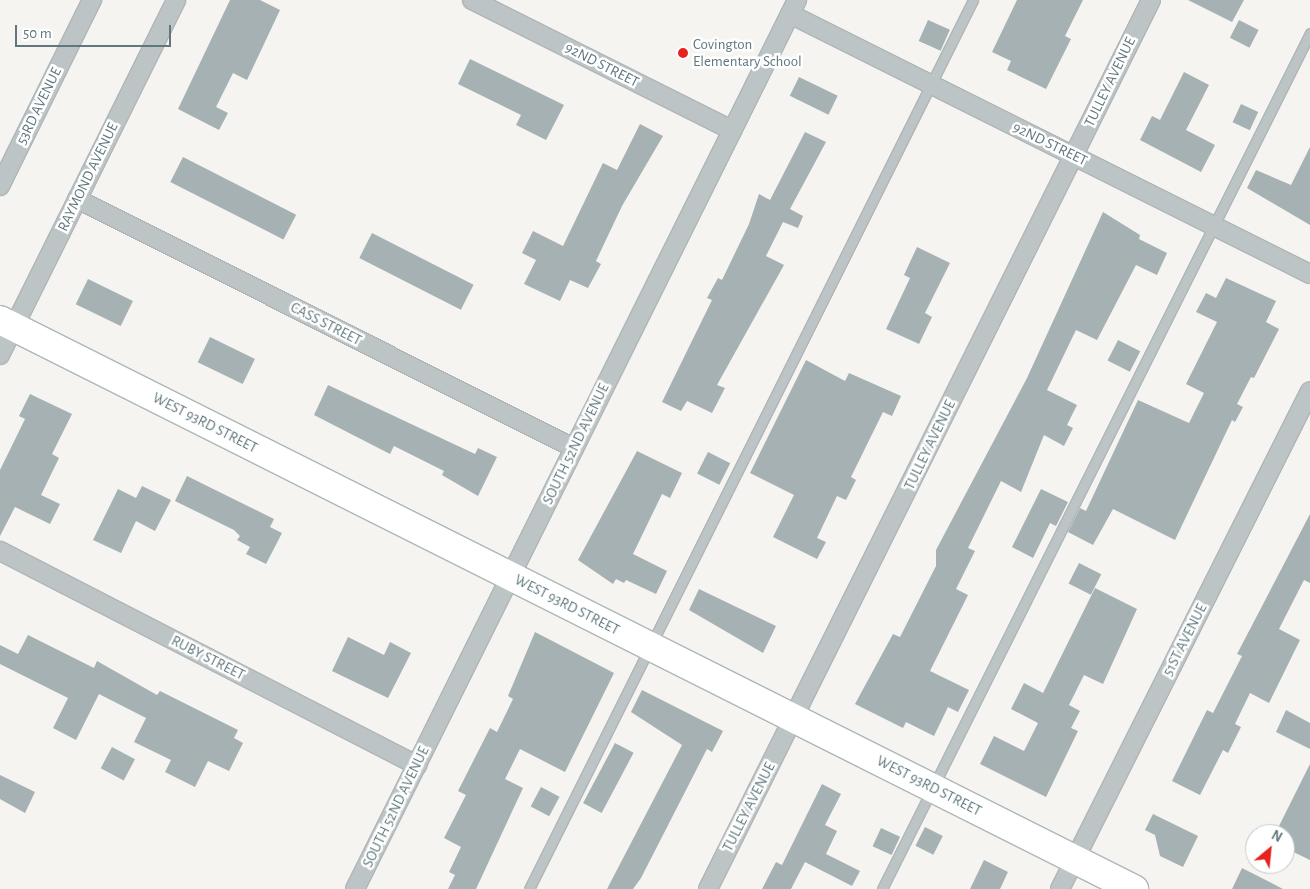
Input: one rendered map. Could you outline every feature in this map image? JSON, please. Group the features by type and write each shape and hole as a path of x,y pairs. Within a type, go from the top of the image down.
{"main road":[{"name":"WEST 93RD STREET","path":"7,324 1134,889"}],"street":[{"name":"53RD AVENUE","path":"0,186 92,0"},
{"name":"RAYMOND AVENUE","path":"0,355 7,324 77,199 176,0"},
{"name":"92ND STREET","path":"472,0 732,130"},
{"name":"TULLEY AVENUE","path":"708,889 1150,0"},
{"name":"92ND STREET","path":"793,7 931,85 1310,274"},
{"name":"SOUTH 52ND AVENUE","path":"355,889 793,7"},
{"name":"CASS STREET","path":"77,199 574,448"},
{"name":"51ST AVENUE","path":"1060,889 1310,391"},
{"name":"RUBY STREET","path":"0,551 417,765"}],"lane":[{"path":"529,889 973,0"},
{"path":"882,889 1310,33"}],"building":[{"path":"230,0 260,0 280,10 247,80 233,73 216,107 228,113 219,130 178,109"},
{"path":"1017,0 1083,0 1065,36 1071,39 1046,89 1007,70 1011,61 992,52"},
{"path":"1188,0 1244,0 1232,22"},
{"path":"928,20 950,30 941,51 919,41"},
{"path":"1239,20 1259,30 1250,48 1230,38"},
{"path":"470,59 564,105 546,140 516,125 521,115 458,84"},
{"path":"1184,72 1209,85 1186,130 1215,145 1201,172 1140,140 1152,116 1160,120"},
{"path":"799,77 838,96 828,115 790,96"},
{"path":"1241,104 1258,112 1250,130 1233,122"},
{"path":"640,124 663,136 622,206 596,261 601,264 588,288 570,280 560,301 524,284 536,260 522,253 533,231 563,246 603,163 617,170"},
{"path":"805,132 826,142 790,209 803,216 798,228 783,222 766,256 784,265 717,385 725,388 712,413 687,401 681,411 662,402 712,300 707,298 718,278 722,280 749,224 759,194 770,200"},
{"path":"1310,147 1310,225 1247,188 1256,170 1291,185"},
{"path":"183,157 296,215 283,240 170,182"},
{"path":"1103,212 1140,235 1139,239 1167,253 1157,275 1136,265 1097,340 1076,330 1047,390 1077,405 1067,425 1073,428 1064,446 1044,435 1021,492 1001,481 968,548 975,551 956,589 968,595 930,671 969,690 958,712 948,707 934,736 906,722 903,728 855,704 893,634 900,637 936,566 936,550 1027,378"},
{"path":"372,233 474,285 461,310 359,258"},
{"path":"917,247 950,263 925,313 932,317 919,344 886,329 910,278 904,275"},
{"path":"1226,278 1276,301 1266,322 1279,329 1254,378 1251,377 1237,404 1243,407 1235,422 1232,420 1175,540 1113,509 1093,545 1068,532 1080,508 1086,511 1138,400 1189,423 1204,393 1186,384 1217,322 1196,312 1206,293 1216,298"},
{"path":"88,279 133,301 121,326 76,304"},
{"path":"210,337 255,359 243,384 198,362"},
{"path":"1118,340 1140,351 1130,372 1108,360"},
{"path":"806,360 845,381 849,373 901,396 892,416 883,412 851,477 856,480 846,500 837,496 817,538 826,542 817,559 773,537 794,495 750,473"},
{"path":"328,385 475,454 478,448 497,457 478,496 442,475 444,471 394,446 390,454 314,415"},
{"path":"30,394 72,414 52,454 59,458 41,495 60,504 50,524 15,507 0,536 0,470 25,419 19,416"},
{"path":"637,451 682,473 670,498 662,494 633,554 667,571 656,594 626,580 624,583 616,579 613,584 578,560"},
{"path":"708,452 730,463 719,485 697,473"},
{"path":"187,476 274,519 270,527 282,533 266,564 246,554 250,547 237,540 240,536 234,530 175,501"},
{"path":"142,486 171,500 155,531 136,521 121,553 93,540 118,489 136,498"},
{"path":"1041,489 1068,502 1056,526 1050,523 1033,558 1012,547"},
{"path":"1310,514 1310,583 1304,580 1279,629 1300,640 1269,703 1250,693 1235,724 1241,727 1228,753 1223,750 1200,795 1172,781 1207,710 1213,713 1242,656 1237,654"},
{"path":"1079,563 1101,574 1091,595 1069,583"},
{"path":"1095,588 1137,609 1103,684 1084,675 1069,705 1080,711 1071,728 1078,731 1046,797 980,764 994,736 1024,751 1038,723 1011,709 1024,683 1043,693"},
{"path":"699,589 776,626 763,653 689,610"},
{"path":"535,632 614,673 565,772 520,749 505,779 523,788 476,889 448,889 455,875 449,872 461,847 444,838 466,795 458,791 490,728 497,732 513,699 508,696"},
{"path":"28,635 94,668 97,661 157,695 160,691 238,730 234,738 243,743 229,771 208,761 195,787 165,772 171,760 134,742 146,718 99,694 76,740 53,728 68,698 0,664 0,645 18,654"},
{"path":"348,637 384,655 390,642 411,653 388,698 332,671"},
{"path":"642,690 723,731 712,752 707,749 641,878 633,889 607,889 682,745 631,712"},
{"path":"1286,710 1310,723 1310,749 1276,732"},
{"path":"615,743 634,753 602,813 583,803"},
{"path":"112,747 135,759 124,780 101,768"},
{"path":"1310,764 1310,860 1295,853 1295,824 1280,824"},
{"path":"0,775 35,792 25,813 0,799"},
{"path":"822,784 841,794 825,825 837,831 826,854 860,871 852,886 805,862 791,889 762,889 776,862 782,865"},
{"path":"541,787 560,797 549,816 531,806"},
{"path":"1153,814 1198,836 1183,867 1160,856 1155,835 1145,830"},
{"path":"925,827 943,836 933,855 915,846"},
{"path":"881,828 900,837 892,855 873,846"},
{"path":"984,860 1008,872 1000,889 970,889"},
{"path":"1242,868 1245,870 1245,874 1254,874 1283,889 1232,889"}],"place":[{"name":"Covington Elementary School","path":"683,53"}]}
